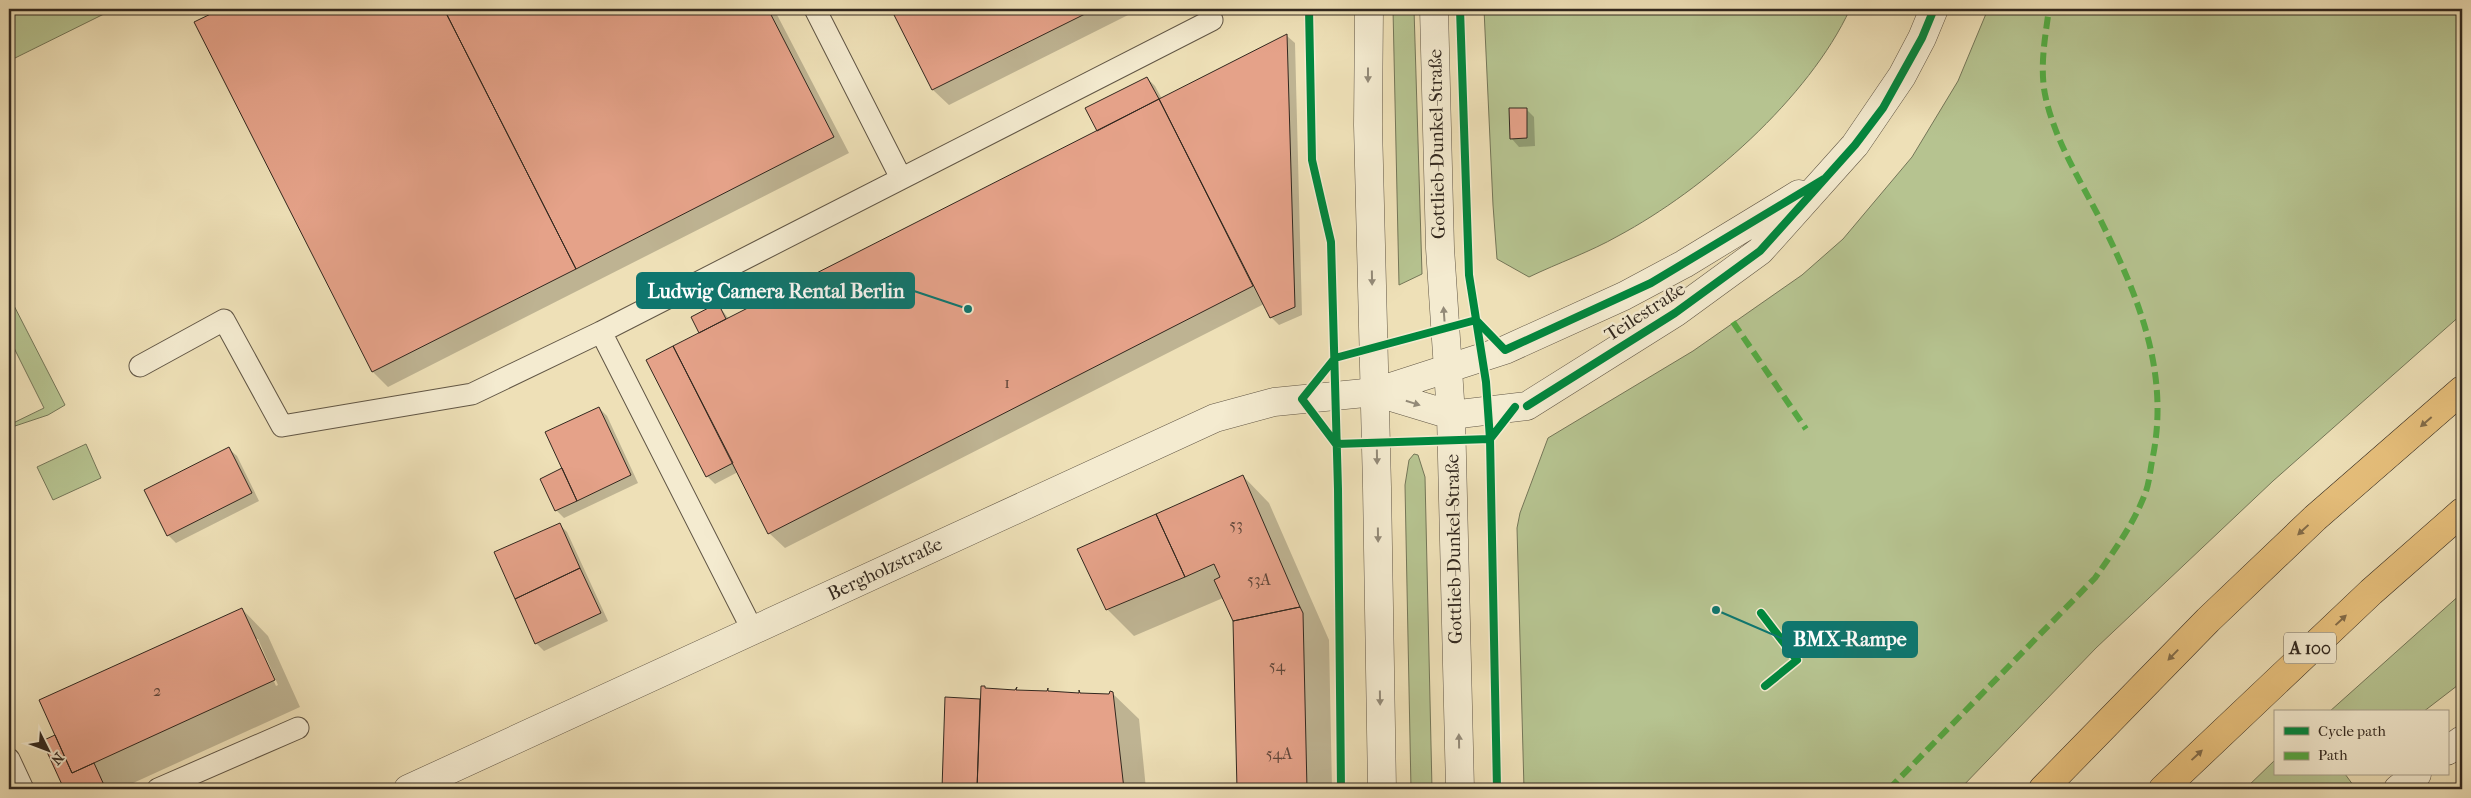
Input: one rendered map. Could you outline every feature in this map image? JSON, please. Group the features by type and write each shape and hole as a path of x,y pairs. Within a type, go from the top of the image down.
{"highway":[{"path":"2043,789 2208,620 2315,518 2462,390"},
{"name":"A 100","path":"2162,789 2371,592 2462,512"}],"street":[{"path":"1369,9 1368,125 1382,789"},
{"name":"Gottlieb-Dunkel-Straße","path":"1434,9 1440,248 1451,415 1460,789"},
{"name":"Teilestraße","path":"1375,392 1451,415 1526,406 1676,313 1760,252 1855,145 1882,108 1922,38 1934,9"},
{"name":"Teilestraße","path":"1375,392 1505,350 1651,282 1824,179"},
{"name":"Bergholzstraße","path":"408,789 1215,418 1274,402 1375,392"},
{"path":"2448,750 2462,740"},
{"path":"2398,789 2414,776"}],"lane":[{"path":"815,9 901,178"},
{"path":"140,366 224,320 282,426 472,394 601,332 1212,20 1207,9"},
{"path":"601,332 753,631"},
{"path":"158,789 298,728"},
{"path":"9,759 23,789"}],"green space":[{"path":"9,9 114,9 9,61"},
{"path":"1393,9 1414,9 1422,274 1399,285"},
{"path":"1484,9 1850,9 1832,42 1809,76 1751,139 1718,167 1685,194 1651,217 1596,247 1529,277 1497,259"},
{"path":"1988,9 2462,9 2462,314 2273,481 2096,648 1960,789 1524,789 1517,528 1520,513 1548,438 1693,351 1802,275 1843,239 1912,157 1958,81"},
{"path":"9,296 65,405 48,415 9,428 9,425 44,408 9,338"},
{"path":"86,444 101,478 53,500 37,467"},
{"path":"1414,454 1418,455 1425,477 1432,789 1411,789 1405,485 1409,460"},
{"path":"2462,593 2462,682 2426,710 2331,710"},
{"path":"2274,761 2274,776 2346,776 2356,789 2245,789"}],"building":[{"path":"221,9 444,9 576,269 372,372 194,22"},
{"path":"444,9 768,9 834,137 576,269"},
{"path":"891,9 1095,9 932,90"},
{"path":"1287,34 1295,307 1270,318 1159,99"},
{"path":"1147,77 1159,99 1097,131 1085,108"},
{"path":"1159,99 1253,286 768,534 673,346"},
{"path":"1509,108 1527,108 1527,138 1510,139"},
{"path":"718,303 726,319 699,333 691,317"},
{"path":"673,346 733,463 706,477 646,360"},
{"path":"599,407 631,475 577,501 545,432"},
{"path":"229,447 252,493 167,536 144,490"},
{"path":"562,468 577,501 555,511 540,479"},
{"path":"1243,475 1300,607 1233,621 1214,580 1220,577 1214,564 1185,577 1156,514"},
{"path":"1156,514 1185,577 1106,610 1077,549"},
{"path":"560,523 580,568 515,599 494,552"},
{"path":"580,568 601,613 535,644 515,599"},
{"path":"1300,607 1303,613 1307,789 1237,789 1233,621"},
{"path":"242,608 275,680 72,773 39,700"},
{"path":"981,686 985,686 985,688 1015,690 1017,687 1016,690 1047,691 1048,688 1048,691 1079,693 1079,690 1080,693 1109,694 1110,691 1113,692 1124,789 977,789"},
{"path":"945,697 980,699 977,789 942,789"},
{"path":"55,735 72,773 94,763 104,785 95,789 64,789 42,741"}],"marked path":[{"path":"1889,789 2095,578 2129,527 2140,505 2148,482 2157,428 2154,366 2138,306 2127,277 2100,219 2062,146 2050,115 2043,77 2043,54 2049,9"},
{"path":"1733,322 1806,429"}],"cycle path":[{"path":"1309,9 1312,160 1331,242 1338,489 1341,789"},
{"path":"1460,9 1469,275 1486,382 1490,439 1497,789"},
{"path":"1527,406 1675,313 1760,251 1855,145 1883,108 1922,38 1934,9"},
{"path":"1515,407 1490,439 1336,444 1302,399 1335,358 1476,320 1505,350 1651,283 1824,179"},
{"path":"1761,613 1797,660 1765,686"}],"place":[{"name":"Ludwig Camera Rental Berlin","path":"968,309"},
{"name":"BMX-Rampe","path":"1716,610"}]}
